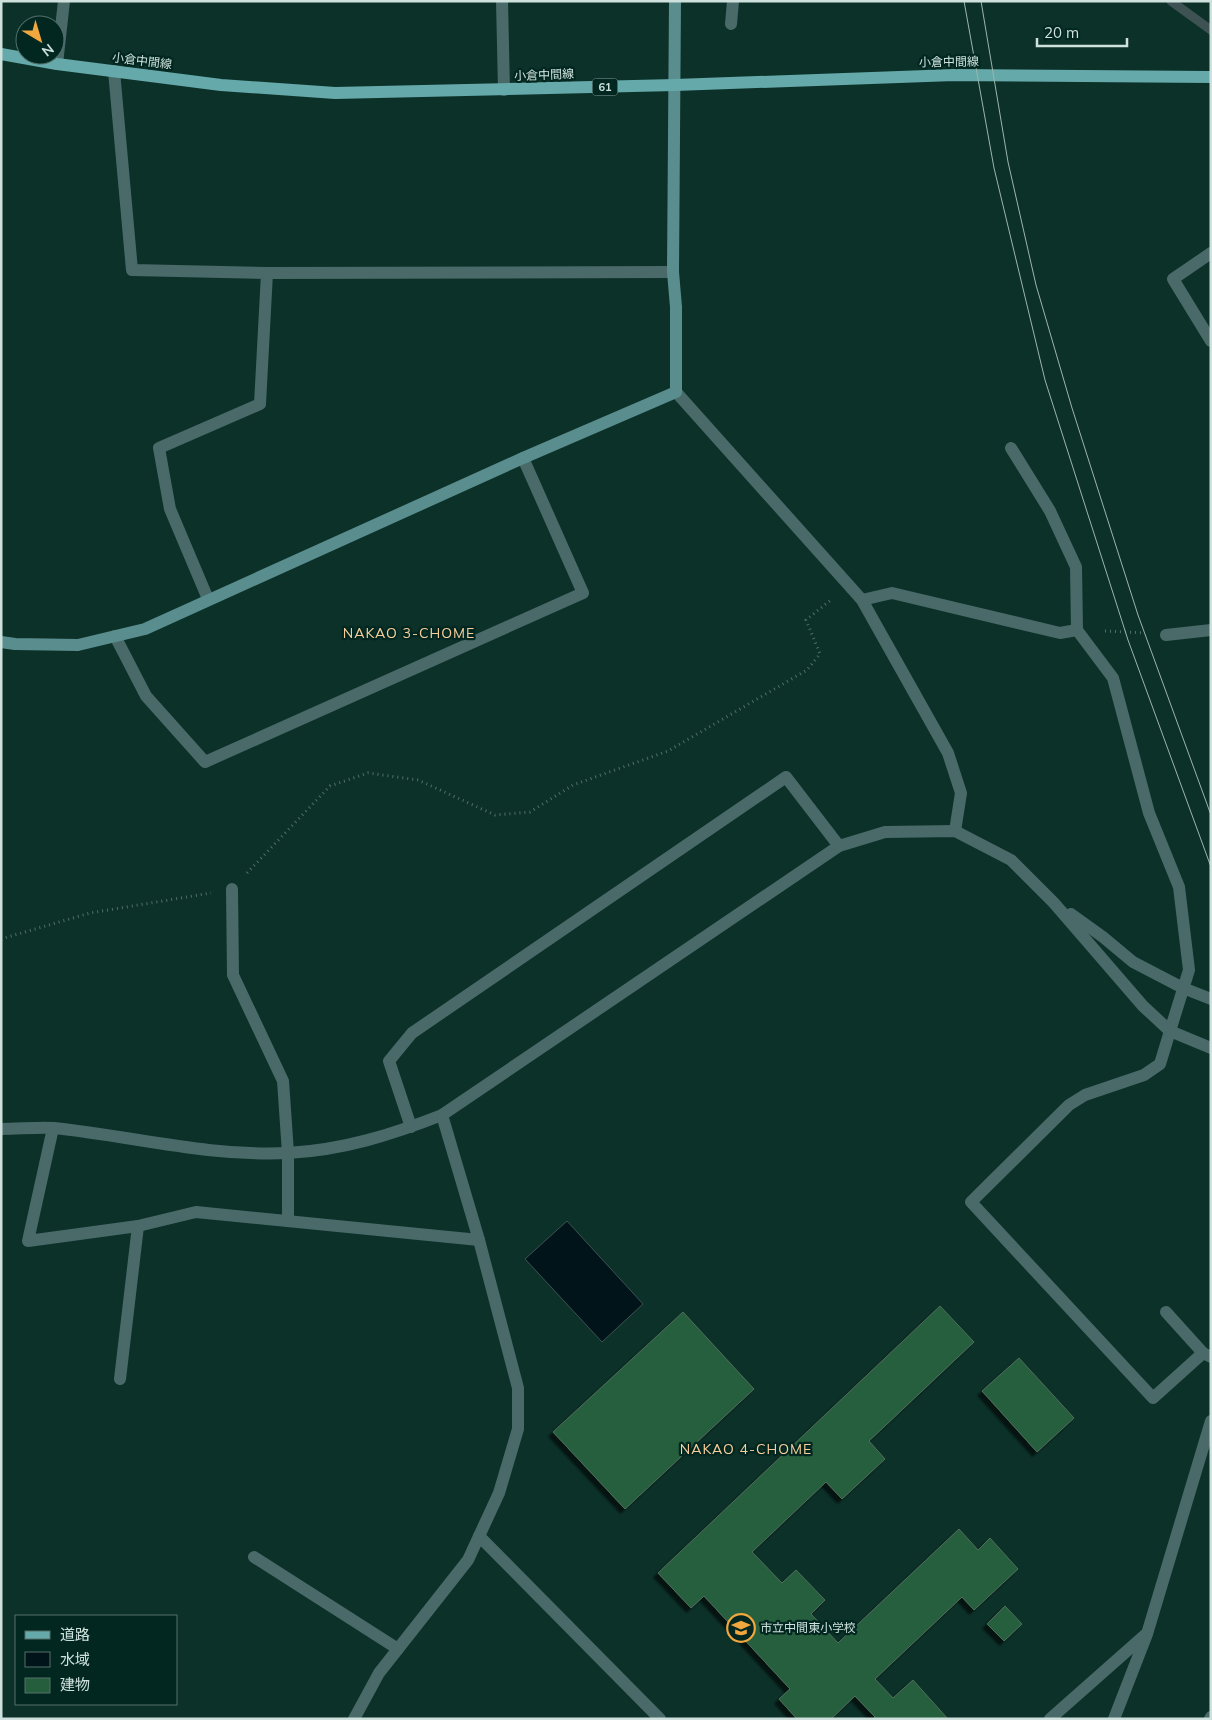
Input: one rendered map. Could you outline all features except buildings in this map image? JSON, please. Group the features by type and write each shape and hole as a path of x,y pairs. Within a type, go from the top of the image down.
{"main road":[{"name":"小倉中間線","path":"1,54 15,56"},
{"name":"小倉中間線","path":"64,65 221,84 335,93 504,90 954,75 1211,77"}],"street":[{"path":"62,15 64,1"},
{"path":"502,1 504,90"},
{"path":"675,1 673,272 676,307 676,392 862,600 948,753 961,792 955,831"},
{"path":"731,24 733,1"},
{"path":"114,72 132,270 268,273 673,272"},
{"path":"1211,253 1173,279 1211,341"},
{"path":"208,599 170,509 159,448 260,404 268,273"},
{"path":"1,642 78,645 144,629 523,458 676,392"},
{"path":"1011,448 1050,511 1076,567 1077,630 1114,678 1149,813 1180,887 1189,970 1160,1064 1144,1075 1085,1095 1069,1105 971,1202 1153,1398 1207,1355 1166,1312"},
{"path":"115,636 146,696 205,762 583,593 523,458"},
{"path":"862,600 892,593 1060,633 1077,630"},
{"path":"1166,635 1211,630"},
{"path":"411,1127 388,1061 412,1033 786,777 839,846"},
{"path":"1,1129 53,1128 227,1152 288,1153 354,1145 411,1127 442,1115 839,846 885,832 955,831 1010,860 1054,903 1143,1006 1170,1032 1211,1048"},
{"path":"232,889 233,975 283,1081 288,1153 288,1221"},
{"path":"1054,903 1133,962 1183,988 1211,999"},
{"path":"354,1719 379,1672 468,1560 499,1493 518,1429 518,1388 442,1115"},
{"path":"53,1128 28,1240 138,1226 196,1212 478,1240"},
{"path":"120,1379 138,1226"},
{"path":"1114,1719 1147,1634 1211,1421"},
{"path":"479,1536 660,1719"},
{"path":"254,1558 398,1649"},
{"path":"1050,1719 1147,1634"}],"path":[{"path":"1,939 90,913 232,889 330,786 368,773 418,780 495,815 530,812 573,785 668,751 807,670 820,654 806,620 837,594 862,600"},
{"path":"1077,630 1166,635"}],"water":[{"path":"567,1221 643,1304 602,1342 525,1259"}],"waterway":[{"path":"1171,1 1211,30"}],"tram line":[{"path":"964,1 994,168 1045,380 1128,640 1211,867"},
{"path":"981,1 1008,162 1036,285 1072,408 1138,615 1211,815"}],"place":[{"name":"市立中間東小学校","path":"741,1628"}],"district":[{"name":"NAKAO 3-CHOME","path":"409,633"},
{"name":"NAKAO 4-CHOME","path":"746,1449"}]}
